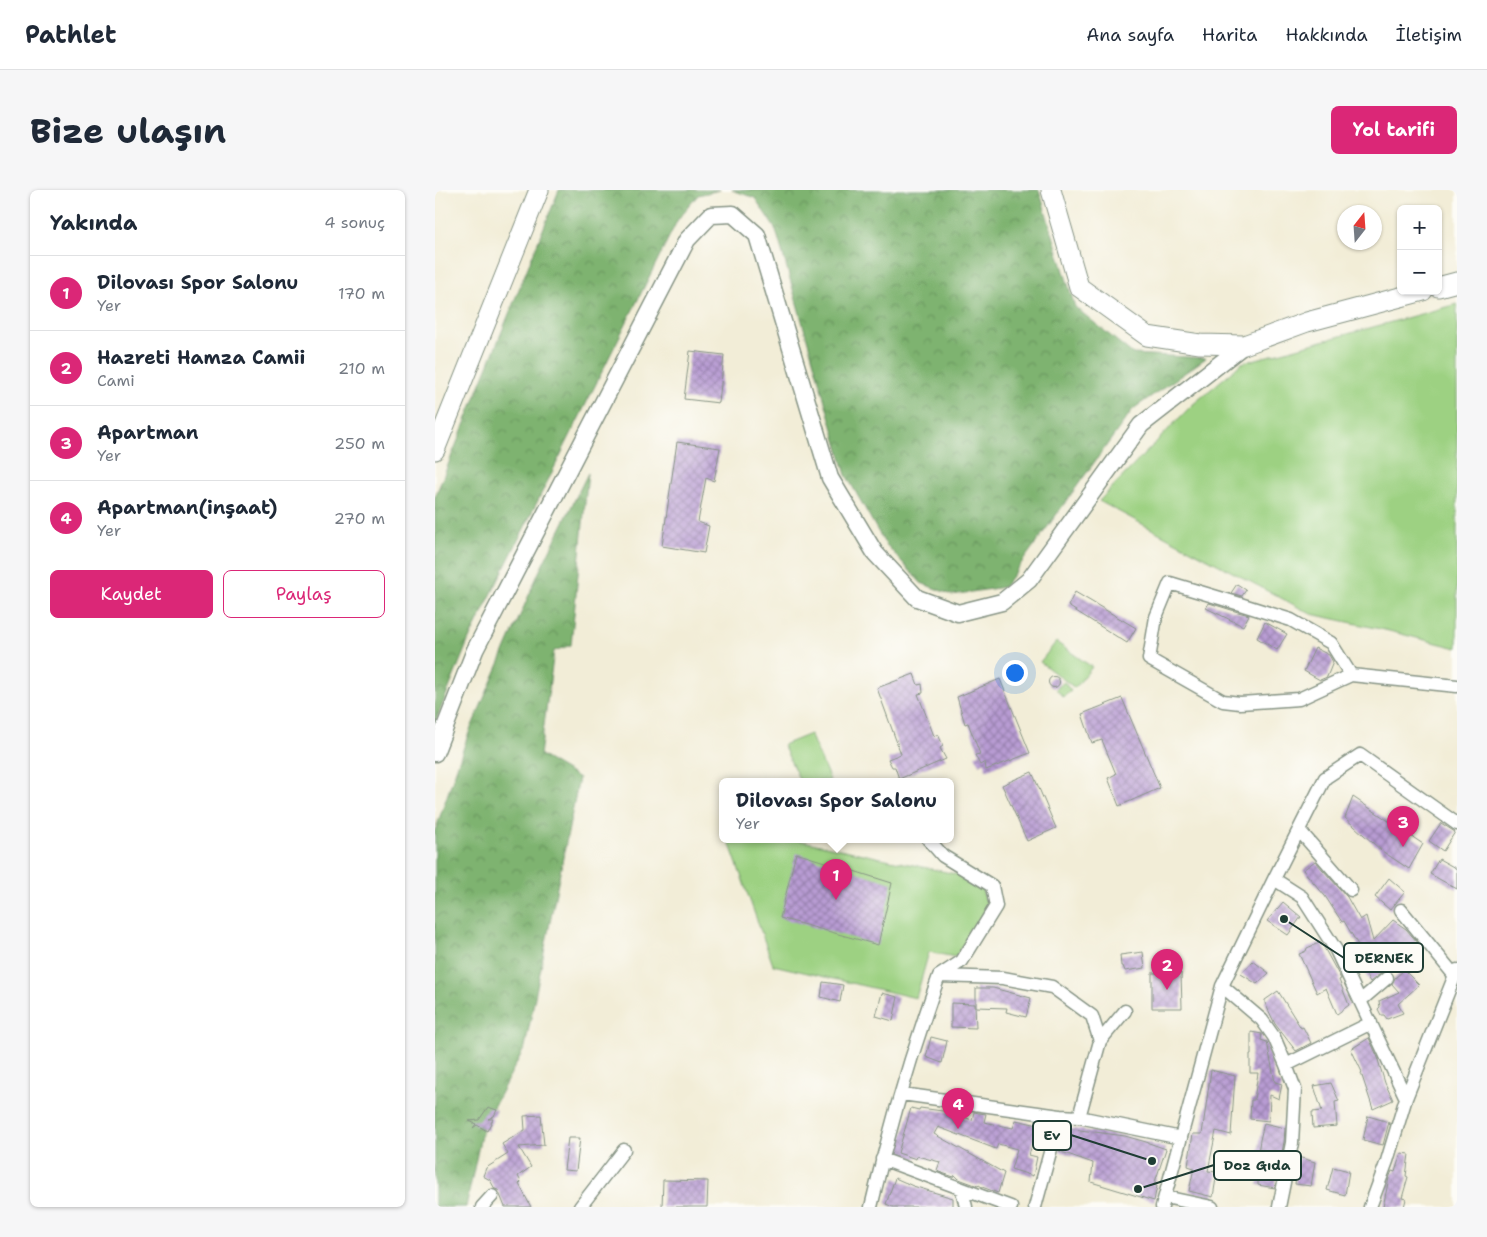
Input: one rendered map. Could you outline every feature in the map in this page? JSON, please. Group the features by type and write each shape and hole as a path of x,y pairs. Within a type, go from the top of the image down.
{"main road":[{"path":"435,450 539,190"},
{"path":"1051,190 1079,287 1147,336 1200,344 1244,345 1307,322 1408,295"},
{"path":"1442,286 1457,282"}],"street":[{"path":"435,753 475,650 687,240 711,214 733,214 757,235 830,478 875,553 917,598 958,613 1002,602 1029,580 1141,425 1244,345"},
{"path":"1351,675 1331,643 1291,620 1223,598 1170,583 1156,617 1149,659 1223,701 1240,703 1299,699 1351,675 1457,686"},
{"path":"1212,1207 1164,1202 1221,986 1325,778 1359,755 1457,824"},
{"path":"1299,830 1351,890"},
{"path":"871,1207 882,1159 922,1024 939,976 962,961 995,906 992,886 943,856 932,843"},
{"path":"1274,879 1302,897 1336,950 1406,1098"},
{"path":"1370,1207 1387,1161 1406,1098 1456,973 1401,910"},
{"path":"939,976 1003,978 1052,987 1092,1016 1100,1041"},
{"path":"1360,1001 1387,978"},
{"path":"1221,986 1262,1020 1274,1037 1295,1089 1292,1143 1279,1207"},
{"path":"1079,1117 1100,1041 1125,1011"},
{"path":"1286,1065 1371,1023"},
{"path":"902,1094 1079,1117 1181,1138"},
{"path":"1035,1207 1060,1116"},
{"path":"580,1207 624,1150"},
{"path":"882,1159 1011,1207"},
{"path":"962,1190 966,1207"},
{"path":"482,1207 492,1196"}],"green space":[{"path":"559,190 720,190 698,195 678,219 469,639 435,723 435,497"},
{"path":"732,190 1039,190 1075,307 1133,354 1206,358 1133,409 1004,587 952,595 921,583 884,542 846,475 776,230 755,198"},
{"path":"1457,304 1457,648 1311,614 1099,501 1191,406 1242,363"},
{"path":"588,473 571,645 554,651 540,755 579,778 525,1047 483,1126 466,1207 435,1207 435,831 468,735 539,572"},
{"path":"1056,642 1092,667 1075,688 1040,662"},
{"path":"1064,682 1071,691 1063,697 1056,689"},
{"path":"810,734 829,778 799,778 783,745"},
{"path":"729,843 812,843 960,875 981,887 988,906 955,957 929,952 916,998 773,965"}],"building":[{"path":"690,351 724,355 719,403 684,399"},
{"path":"677,442 720,448 714,481 706,478 698,522 709,526 704,553 662,546"},
{"path":"1237,584 1246,590 1242,596 1231,593"},
{"path":"1075,592 1136,628 1127,643 1068,606"},
{"path":"1209,603 1249,615 1243,626 1206,608"},
{"path":"1265,622 1287,634 1277,650 1257,638"},
{"path":"1315,648 1329,655 1333,662 1327,677 1320,680 1304,671"},
{"path":"914,674 918,685 922,684 923,693 918,694 934,736 938,734 943,746 940,748 946,759 899,778 895,767 892,767 888,759 901,754 877,688"},
{"path":"1052,677 1056,677 1059,682 1058,686 1052,687 1049,684 1049,680"},
{"path":"1000,679 1030,753 986,770 985,762 980,765 975,755 980,754 968,723 965,724 957,697"},
{"path":"1122,698 1160,788 1119,806 1108,778 1116,774 1102,740 1092,743 1082,714"},
{"path":"1032,772 1056,828 1027,841 1002,785"},
{"path":"1353,797 1423,844 1409,869 1382,851 1345,818"},
{"path":"1441,823 1455,832 1443,851 1429,841"},
{"path":"796,853 892,883 878,945 780,918"},
{"path":"1439,859 1457,869 1457,889 1430,874"},
{"path":"1315,861 1347,897 1360,920 1366,916 1373,941 1393,920 1406,929 1418,943 1403,960 1388,944 1376,955 1385,970 1370,982 1363,970 1365,969 1350,951 1358,945 1344,921 1342,922 1325,896 1303,870"},
{"path":"1389,878 1405,892 1390,910 1375,897"},
{"path":"1283,902 1301,917 1288,935 1267,921"},
{"path":"1321,942 1341,979 1339,980 1349,1005 1337,1014 1326,988 1317,993 1299,954"},
{"path":"1143,952 1145,968 1125,971 1123,966 1121,966 1120,955"},
{"path":"1253,961 1269,973 1257,984 1241,974"},
{"path":"1404,970 1419,985 1398,1004 1403,1013 1387,1019 1384,1015 1381,1015 1378,1009 1380,1007 1379,1001 1399,992 1392,984 1395,978"},
{"path":"1152,973 1181,973 1182,1008 1152,1008"},
{"path":"823,982 843,985 840,1002 821,997"},
{"path":"976,988 993,988 1031,998 1026,1017 1006,1012 1007,1008 976,1007"},
{"path":"1278,991 1301,1028 1303,1027 1311,1043 1296,1051 1275,1024 1265,1003 1265,1000"},
{"path":"882,993 898,997 893,1021 876,1016"},
{"path":"951,1003 975,1004 976,1028 951,1027"},
{"path":"1251,1032 1262,1034 1261,1040 1267,1042 1275,1082 1282,1084 1279,1099 1270,1095 1269,1121 1250,1119 1251,1100 1254,1100 1258,1073 1250,1073"},
{"path":"931,1037 947,1041 942,1063 926,1057"},
{"path":"1369,1038 1393,1100 1373,1109 1362,1072 1351,1049"},
{"path":"1211,1070 1235,1076 1231,1135 1216,1131 1208,1171 1217,1172 1213,1197 1189,1191 1194,1168 1188,1166 1193,1134 1202,1134"},
{"path":"1331,1083 1339,1101 1335,1102 1337,1126 1313,1128 1312,1112 1322,1111 1314,1086"},
{"path":"488,1107 497,1110 494,1116 488,1119 493,1119 487,1131 477,1125 473,1128 476,1124 469,1121 479,1120"},
{"path":"911,1108 950,1112 972,1120 974,1112 986,1114 984,1122 1013,1128 1016,1120 1038,1125 1029,1155 1037,1157 1033,1176 1011,1169 1017,1149 998,1144 996,1149 938,1127 934,1134 1004,1173 998,1193 959,1179 955,1175 954,1177 939,1172 937,1170 940,1162 917,1156 916,1159 898,1153"},
{"path":"541,1115 544,1145 519,1147 531,1167 518,1176 521,1182 519,1184 531,1207 505,1207 498,1190 495,1189 490,1180 483,1176 486,1168 508,1154 502,1144 525,1130 524,1116"},
{"path":"1368,1116 1389,1122 1383,1145 1363,1140"},
{"path":"1264,1123 1285,1128 1275,1188 1258,1185 1258,1181 1248,1179 1250,1163 1256,1165"},
{"path":"1065,1128 1125,1136 1166,1149 1154,1185 1157,1186 1154,1201 1091,1182 1093,1163 1059,1151"},
{"path":"568,1138 580,1138 576,1171 564,1170"},
{"path":"1401,1153 1409,1154 1406,1176 1408,1177 1402,1198 1406,1199 1404,1207 1383,1207 1389,1178 1392,1171 1395,1172"},
{"path":"1298,1157 1315,1162 1311,1186 1295,1184"},
{"path":"1333,1167 1349,1171 1345,1195 1327,1190"},
{"path":"895,1178 913,1186 953,1198 953,1207 893,1207 886,1204"},
{"path":"663,1180 708,1181 707,1207 662,1207"}],"place":[{"name":"Apartman","path":"1403,847"},
{"name":"Dilovası Spor Salonu","path":"836,900"},
{"name":"DERNEK","path":"1284,919"},
{"name":"Hazreti Hamza Camii","path":"1167,990"},
{"name":"Apartman(inşaat)","path":"958,1129"},
{"name":"Ev","path":"1152,1161"},
{"name":"Doz Gıda","path":"1138,1189"}]}
